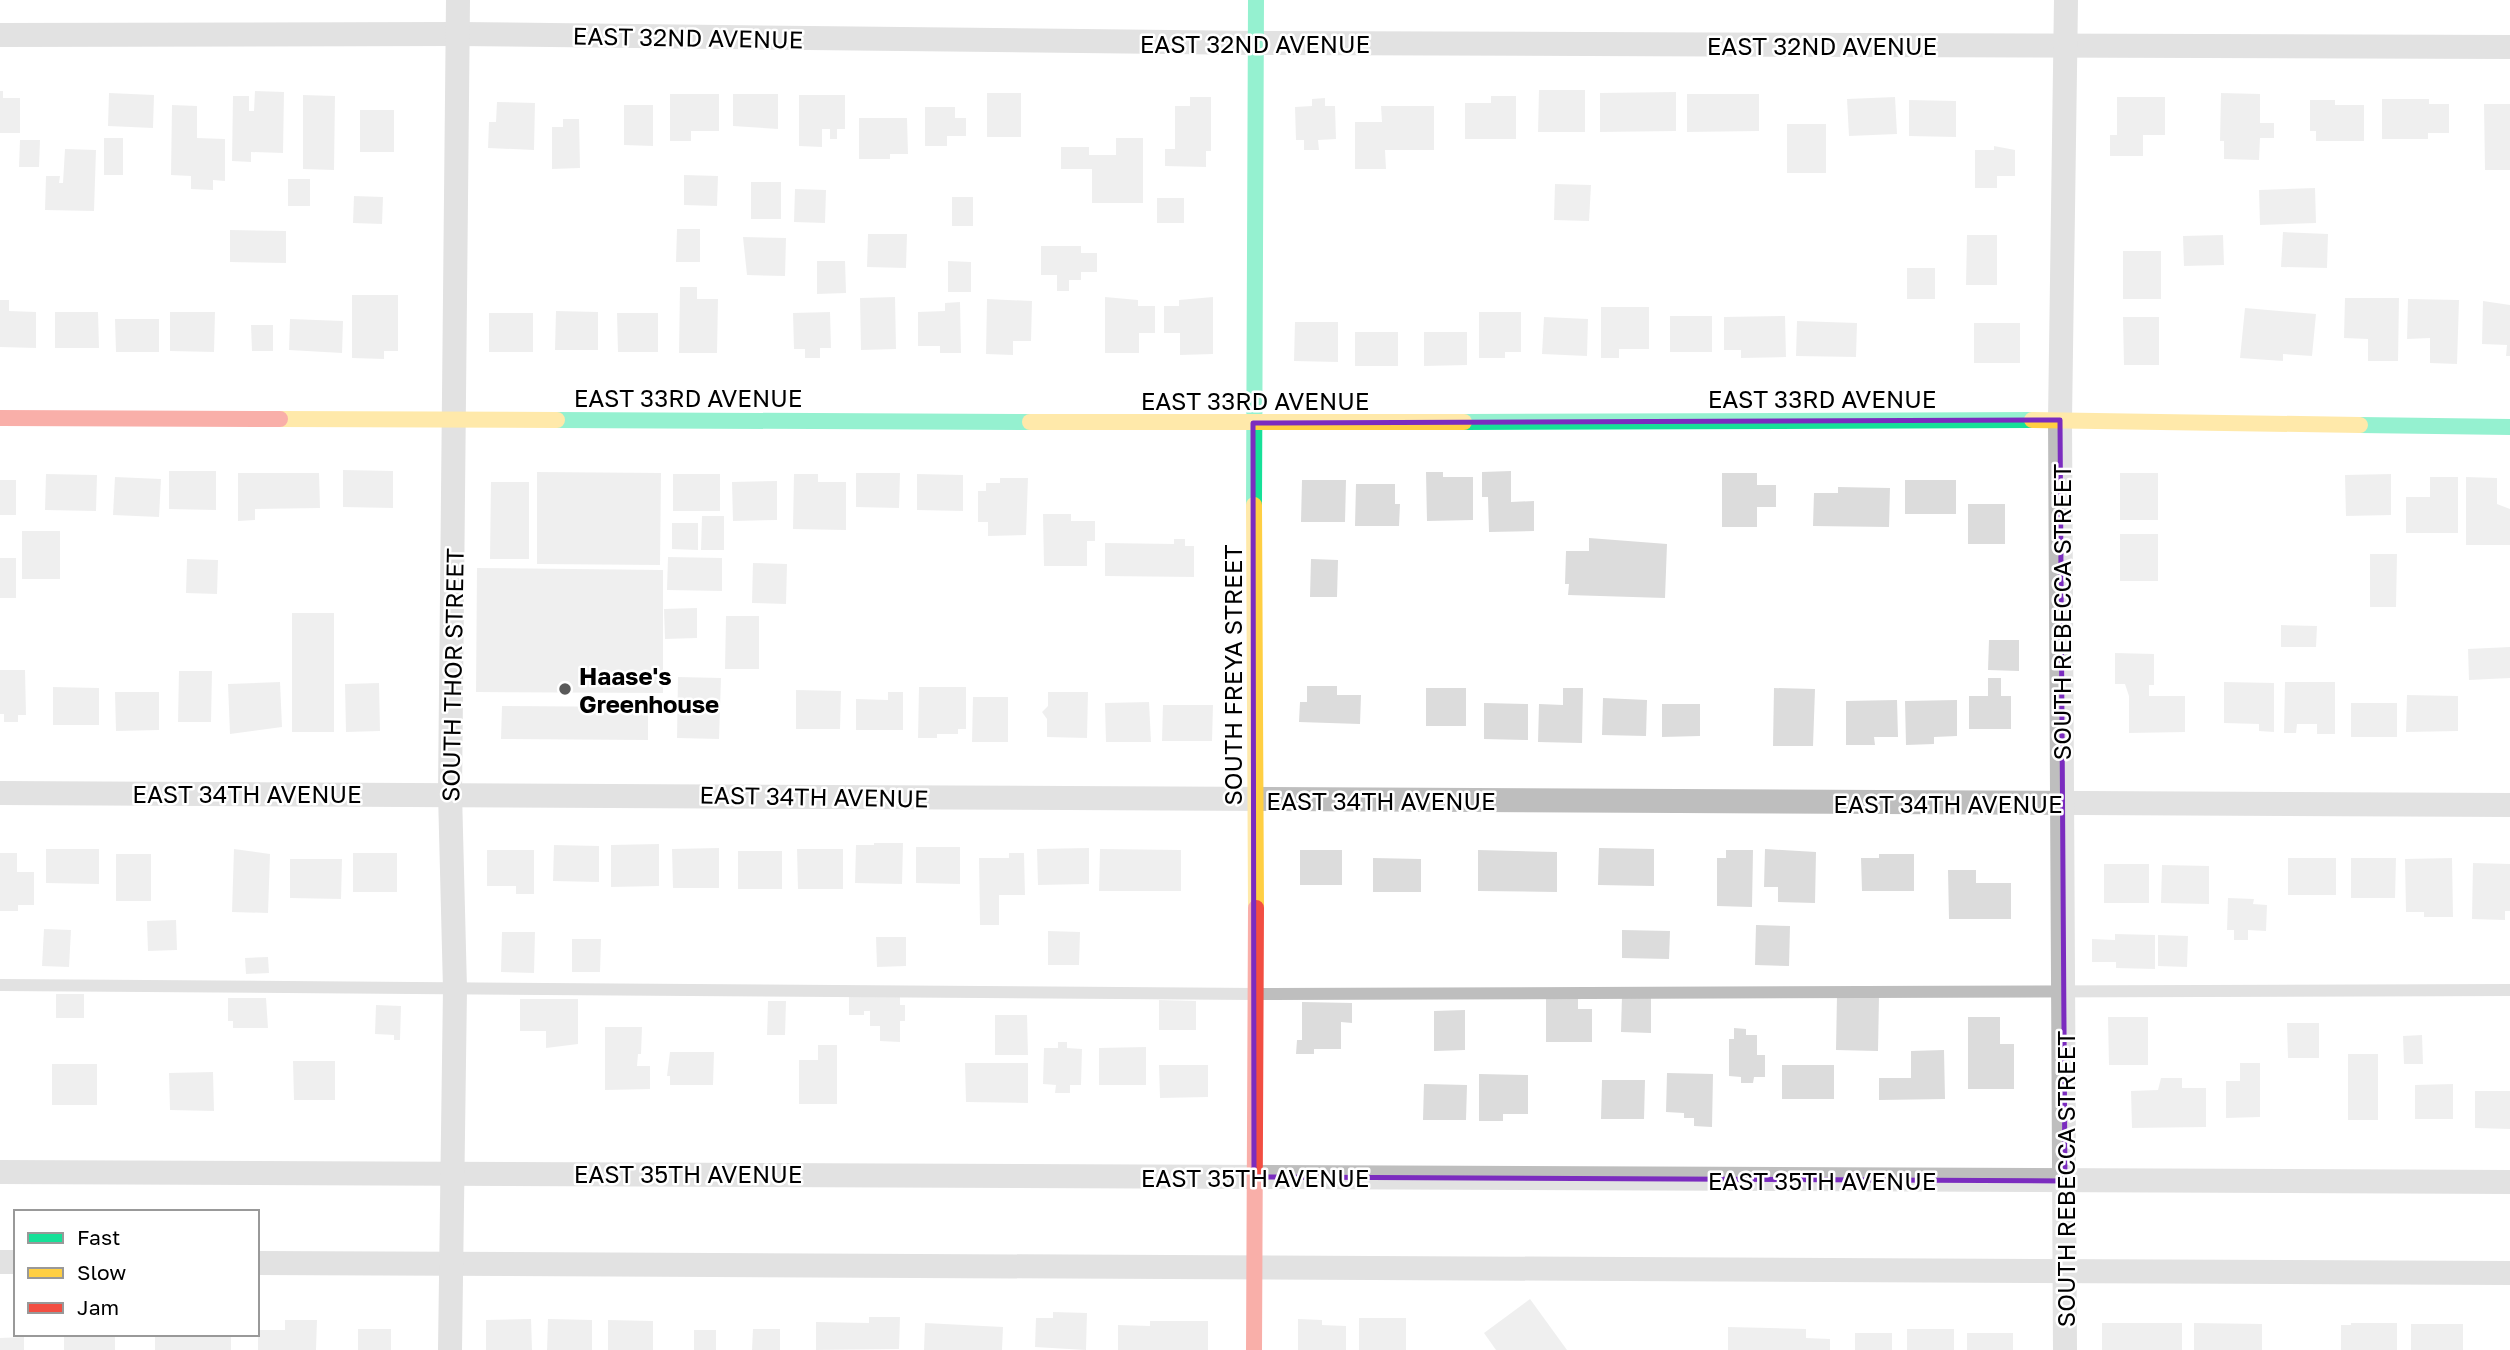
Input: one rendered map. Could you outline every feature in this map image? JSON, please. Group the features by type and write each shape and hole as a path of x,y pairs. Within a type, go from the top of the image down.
{"street":[{"name":"SOUTH THOR STREET","path":"450,1350 455,989 450,793 458,0"},
{"name":"SOUTH FREYA STREET","path":"1254,1350 1256,800 1253,423 1256,0"},
{"name":"SOUTH REBECCA STREET","path":"2065,1350 2060,420 2066,0"},
{"name":"EAST 32ND AVENUE","path":"0,35 458,34 1256,44 2510,47"},
{"name":"EAST 33RD AVENUE","path":"0,418 1253,423 2060,420 2510,427"},
{"name":"EAST 34TH AVENUE","path":"0,793 450,793 1256,800 2510,805"},
{"name":"EAST 35TH AVENUE","path":"0,1171 2510,1182"},
{"path":"259,1263 2510,1273"}],"lane":[{"path":"0,985 1255,993 2510,990"}],"highlighted area":[{"path":"2060,420 2065,1181 1254,1177 1253,423"}],"building":[{"path":"1539,90 1585,90 1585,132 1538,132"},
{"path":"0,91 3,91 3,98 20,98 20,133 0,133"},
{"path":"255,91 284,92 283,153 251,152 251,162 232,161 233,96 249,96 249,111 254,111"},
{"path":"1676,92 1676,131 1600,132 1600,93"},
{"path":"109,93 154,95 153,128 108,126"},
{"path":"987,93 1021,93 1021,137 987,137"},
{"path":"2221,93 2260,94 2260,123 2274,123 2274,138 2260,138 2259,160 2224,159 2224,141 2220,141"},
{"path":"670,94 719,94 719,131 691,131 691,141 670,141"},
{"path":"733,94 778,94 778,129 733,126"},
{"path":"1687,94 1759,94 1759,131 1687,132"},
{"path":"303,95 335,96 334,170 303,169"},
{"path":"799,95 845,95 845,129 837,129 837,139 830,139 830,129 822,129 822,147 799,146"},
{"path":"1491,96 1516,96 1516,139 1465,139 1465,103 1491,103"},
{"path":"1190,97 1211,97 1211,151 1206,151 1206,167 1165,166 1165,149 1175,149 1175,106 1190,106"},
{"path":"1895,97 1897,134 1849,136 1847,99"},
{"path":"2117,97 2165,97 2165,135 2143,135 2143,156 2110,156 2110,135 2117,135"},
{"path":"1325,98 1325,106 1335,106 1336,139 1318,140 1319,150 1304,150 1304,140 1296,140 1295,107 1312,106 1312,99"},
{"path":"2382,99 2429,99 2429,104 2449,104 2449,133 2428,133 2428,139 2382,139"},
{"path":"1909,100 1956,101 1956,137 1909,136"},
{"path":"2310,100 2335,100 2335,105 2364,105 2364,141 2316,141 2316,131 2310,131"},
{"path":"497,102 535,103 534,150 488,148 489,122 496,122"},
{"path":"2484,104 2510,104 2510,170 2485,170"},
{"path":"172,105 197,106 197,138 225,139 225,181 213,180 213,190 191,189 191,176 171,175"},
{"path":"624,105 653,105 653,146 624,145"},
{"path":"1381,106 1434,106 1434,150 1385,150 1386,169 1355,169 1355,122 1382,122"},
{"path":"925,107 955,107 955,118 966,118 966,136 947,136 947,146 925,146"},
{"path":"360,110 394,110 394,152 360,152"},
{"path":"859,118 907,118 908,154 890,154 890,159 859,159"},
{"path":"563,119 579,119 580,168 552,169 552,127 563,127"},
{"path":"1787,124 1826,124 1826,173 1787,173"},
{"path":"104,138 123,138 123,175 104,175"},
{"path":"1116,138 1143,138 1143,203 1092,203 1092,169 1061,169 1061,147 1089,147 1089,155 1116,155"},
{"path":"20,140 40,140 39,167 19,167"},
{"path":"1994,146 2015,150 2015,176 1997,176 1997,188 1975,188 1975,150 1994,150"},
{"path":"65,149 96,150 94,211 45,210 46,176 60,176 59,183 63,183"},
{"path":"684,175 718,176 717,206 684,205"},
{"path":"288,179 310,179 310,206 288,206"},
{"path":"751,182 781,182 781,219 751,219"},
{"path":"1555,184 1591,185 1589,221 1554,220"},
{"path":"2315,188 2316,223 2260,225 2259,190"},
{"path":"795,189 826,190 825,223 794,222"},
{"path":"354,196 383,197 382,224 353,223"},
{"path":"952,197 973,197 973,226 952,226"},
{"path":"1157,198 1184,198 1184,223 1157,223"},
{"path":"677,229 700,229 700,262 676,262"},
{"path":"230,230 286,231 286,263 230,262"},
{"path":"2283,232 2328,234 2327,268 2281,267"},
{"path":"868,234 907,234 906,268 867,267"},
{"path":"1967,235 1997,235 1997,285 1966,285"},
{"path":"2223,235 2224,265 2184,266 2183,236"},
{"path":"743,237 786,238 785,276 747,275"},
{"path":"1041,246 1081,246 1081,253 1097,253 1097,272 1081,272 1081,280 1069,280 1069,291 1057,291 1057,275 1041,275"},
{"path":"2123,251 2161,251 2161,299 2123,299"},
{"path":"817,261 845,261 846,293 817,294"},
{"path":"948,261 971,262 971,292 948,292"},
{"path":"1907,268 1935,268 1935,299 1907,299"},
{"path":"680,287 697,287 697,299 718,299 717,353 679,353"},
{"path":"352,295 398,295 398,351 384,351 384,359 352,358"},
{"path":"895,297 896,349 861,350 860,298"},
{"path":"1105,297 1138,300 1138,306 1155,306 1155,333 1139,333 1139,353 1105,353"},
{"path":"1213,297 1213,354 1180,355 1180,333 1164,333 1164,306 1179,306 1179,300"},
{"path":"2345,298 2399,298 2398,361 2368,361 2368,339 2344,338"},
{"path":"987,299 1032,301 1031,341 1013,341 1013,355 986,354"},
{"path":"2408,299 2459,300 2457,364 2430,363 2430,338 2407,339"},
{"path":"0,300 9,300 9,311 36,312 36,348 0,347"},
{"path":"2483,301 2510,305 2510,356 2506,356 2507,345 2482,344"},
{"path":"960,302 961,353 940,353 940,346 918,346 918,312 945,311 945,303"},
{"path":"1601,307 1649,307 1649,349 1619,349 1619,358 1601,358"},
{"path":"2245,308 2316,314 2312,356 2283,354 2283,361 2240,358"},
{"path":"556,311 598,312 598,350 555,350"},
{"path":"55,312 98,312 99,348 55,348"},
{"path":"170,312 215,312 214,352 170,351"},
{"path":"830,312 831,348 820,348 820,358 805,358 805,349 794,349 793,313"},
{"path":"1479,312 1521,312 1521,352 1505,352 1505,358 1479,358"},
{"path":"489,313 533,313 533,352 489,352"},
{"path":"617,313 658,313 658,352 618,352"},
{"path":"1670,316 1712,316 1712,352 1670,352"},
{"path":"1785,316 1786,357 1741,358 1741,350 1724,350 1724,317"},
{"path":"1544,317 1588,319 1587,356 1542,354"},
{"path":"2123,317 2159,317 2159,365 2124,365"},
{"path":"115,319 159,319 159,352 116,352"},
{"path":"290,319 343,321 342,353 289,350"},
{"path":"1797,321 1857,323 1856,357 1796,356"},
{"path":"1295,322 1338,322 1338,362 1294,361"},
{"path":"1974,323 2020,323 2020,363 1974,363"},
{"path":"251,325 273,325 273,351 252,351"},
{"path":"1355,332 1398,332 1398,366 1355,366"},
{"path":"1424,332 1467,332 1467,365 1424,366"},
{"path":"343,470 393,471 393,508 343,507"},
{"path":"169,471 216,471 216,510 169,509"},
{"path":"1511,471 1511,502 1534,501 1534,531 1489,532 1488,497 1482,497 1482,472"},
{"path":"537,472 661,473 660,565 537,564"},
{"path":"1426,472 1443,472 1443,477 1473,477 1473,520 1427,521"},
{"path":"238,473 319,473 320,508 255,509 255,520 238,521"},
{"path":"856,473 900,473 899,508 856,507"},
{"path":"1722,473 1757,473 1757,485 1776,485 1776,507 1757,507 1757,527 1722,527"},
{"path":"2120,473 2158,473 2158,520 2120,520"},
{"path":"46,474 97,475 96,511 45,510"},
{"path":"673,474 720,474 720,511 673,511"},
{"path":"794,474 818,474 818,482 846,482 846,530 793,529"},
{"path":"917,474 963,475 963,511 917,510"},
{"path":"2391,474 2391,515 2346,516 2345,475"},
{"path":"115,477 161,479 159,517 113,515"},
{"path":"2430,477 2458,477 2458,533 2406,533 2406,497 2430,497"},
{"path":"2466,477 2497,478 2497,504 2510,509 2510,545 2466,545"},
{"path":"1000,478 1028,478 1026,535 988,536 988,522 978,522 978,491 986,491 986,483 1000,483"},
{"path":"0,480 16,480 16,515 0,515"},
{"path":"1302,480 1346,480 1345,522 1301,522"},
{"path":"1905,480 1956,480 1956,514 1905,514"},
{"path":"777,481 777,520 733,521 732,482"},
{"path":"491,482 529,482 529,559 490,559"},
{"path":"1356,484 1395,484 1395,504 1400,504 1399,526 1355,526"},
{"path":"1838,487 1890,488 1889,527 1813,526 1814,493 1838,493"},
{"path":"1968,504 2005,504 2005,544 1968,544"},
{"path":"1043,514 1071,514 1071,521 1095,521 1095,541 1087,541 1087,566 1044,566"},
{"path":"702,516 724,516 724,550 701,550"},
{"path":"672,523 698,523 698,550 672,549"},
{"path":"22,531 60,531 60,579 22,579"},
{"path":"2120,534 2158,534 2158,581 2120,581"},
{"path":"1589,538 1667,544 1665,598 1568,595 1569,584 1565,584 1566,551 1589,551"},
{"path":"1174,539 1185,539 1185,546 1194,546 1194,577 1105,576 1105,543 1174,544"},
{"path":"2370,554 2397,554 2396,607 2370,607"},
{"path":"668,557 722,558 722,591 667,590"},
{"path":"0,558 16,558 16,598 0,598"},
{"path":"187,559 218,560 217,594 186,593"},
{"path":"1311,559 1338,560 1337,597 1310,597"},
{"path":"753,563 787,564 786,604 752,603"},
{"path":"477,568 663,570 663,693 476,692"},
{"path":"697,608 697,638 665,639 664,609"},
{"path":"292,613 334,613 334,732 292,732"},
{"path":"726,616 759,616 759,669 725,669"},
{"path":"2281,625 2317,626 2316,647 2281,647"},
{"path":"1989,640 2019,640 2019,671 1988,670"},
{"path":"2510,647 2510,678 2469,680 2468,649"},
{"path":"2115,653 2154,654 2154,685 2149,685 2149,696 2185,696 2185,732 2129,733 2129,696 2125,684 2115,684"},
{"path":"0,670 25,670 26,715 18,715 18,722 4,722 4,714 0,714"},
{"path":"179,671 212,671 211,722 178,722"},
{"path":"678,677 721,678 719,739 677,738"},
{"path":"1988,678 2001,678 2001,696 2011,696 2011,729 1969,729 1969,696 1988,696"},
{"path":"280,682 282,727 230,734 228,684"},
{"path":"2224,682 2274,683 2274,732 2259,731 2259,724 2224,723"},
{"path":"2285,682 2335,682 2335,734 2317,734 2317,724 2297,724 2296,733 2284,733"},
{"path":"379,683 380,731 346,732 345,684"},
{"path":"1307,686 1337,686 1337,695 1361,695 1360,724 1299,722 1300,702 1307,702"},
{"path":"53,687 99,688 99,725 53,725"},
{"path":"919,687 966,687 966,729 958,729 958,734 937,734 937,738 918,738"},
{"path":"1426,688 1466,688 1466,726 1426,726"},
{"path":"1563,688 1583,688 1582,743 1538,742 1539,704 1563,705"},
{"path":"1774,688 1815,689 1813,746 1773,746"},
{"path":"796,690 841,691 840,729 796,729"},
{"path":"115,692 159,692 159,730 116,731"},
{"path":"888,692 903,692 903,730 856,730 856,699 888,700"},
{"path":"1048,692 1088,692 1087,738 1047,737 1047,719 1042,712 1048,706"},
{"path":"2407,695 2458,696 2458,731 2406,732"},
{"path":"973,697 1008,697 1008,742 972,742"},
{"path":"1603,698 1647,700 1646,736 1602,735"},
{"path":"1897,700 1898,737 1874,737 1875,745 1846,745 1846,701"},
{"path":"1957,700 1957,736 1934,737 1934,744 1906,745 1905,701"},
{"path":"1149,702 1151,742 1106,742 1105,703"},
{"path":"1484,703 1528,704 1528,740 1484,739"},
{"path":"2351,703 2397,703 2397,737 2351,737"},
{"path":"1662,704 1700,704 1700,736 1662,737"},
{"path":"1163,705 1213,705 1212,741 1162,741"},
{"path":"502,706 648,707 648,740 501,739"},
{"path":"903,843 902,884 855,883 856,845"},
{"path":"659,844 659,886 611,887 611,845"},
{"path":"554,845 599,846 599,882 553,881"},
{"path":"916,847 960,847 960,884 916,883"},
{"path":"719,848 719,888 673,888 672,849"},
{"path":"1089,848 1089,884 1038,885 1037,849"},
{"path":"1599,848 1654,849 1654,886 1598,885"},
{"path":"46,849 99,849 99,884 46,883"},
{"path":"234,849 270,854 268,913 232,912"},
{"path":"797,849 843,849 843,889 798,889"},
{"path":"1100,849 1181,850 1181,891 1099,891"},
{"path":"1765,849 1816,852 1815,903 1778,902 1778,887 1764,887"},
{"path":"487,850 534,850 534,894 516,894 516,886 487,886"},
{"path":"1300,850 1342,850 1342,885 1300,885"},
{"path":"1478,850 1557,852 1557,892 1478,891"},
{"path":"1726,850 1753,850 1752,907 1717,906 1717,858 1726,858"},
{"path":"738,851 782,851 782,889 738,889"},
{"path":"0,853 17,853 17,872 34,872 34,905 18,905 18,911 0,911"},
{"path":"353,853 397,853 397,892 353,892"},
{"path":"1009,853 1024,853 1025,895 999,895 999,925 980,925 979,858 1009,858"},
{"path":"116,854 151,854 151,901 116,901"},
{"path":"1879,854 1914,854 1914,891 1862,891 1861,858 1879,858"},
{"path":"1373,858 1421,859 1421,892 1373,892"},
{"path":"2288,858 2336,858 2336,895 2288,895"},
{"path":"2351,858 2396,858 2395,898 2351,898"},
{"path":"2452,858 2453,917 2424,917 2424,912 2406,912 2405,859"},
{"path":"290,859 342,859 341,899 290,898"},
{"path":"2473,863 2510,864 2510,911 2505,911 2505,920 2472,919"},
{"path":"2104,864 2149,864 2149,903 2104,903"},
{"path":"2162,865 2209,866 2209,904 2161,903"},
{"path":"1948,870 1976,870 1976,883 2011,883 2011,919 1949,919"},
{"path":"2228,898 2254,899 2253,904 2267,905 2266,931 2248,930 2248,940 2234,940 2234,930 2227,930"},
{"path":"176,920 177,950 148,951 147,921"},
{"path":"1756,925 1790,926 1789,966 1755,965"},
{"path":"44,929 71,930 69,967 42,966"},
{"path":"1622,930 1670,931 1669,959 1622,958"},
{"path":"1048,931 1080,932 1079,965 1048,965"},
{"path":"502,932 535,932 534,973 501,972"},
{"path":"2115,934 2155,935 2155,969 2116,968 2116,962 2092,962 2092,939 2115,940"},
{"path":"2158,935 2188,936 2187,967 2158,966"},
{"path":"876,937 906,937 906,966 877,967"},
{"path":"572,939 601,939 600,972 572,972"},
{"path":"268,957 269,973 246,974 245,958"},
{"path":"849,992 900,996 900,1005 905,1005 905,1021 900,1021 900,1042 880,1041 880,1026 870,1026 870,1011 864,1011 864,1015 849,1015"},
{"path":"56,994 84,994 84,1018 56,1018"},
{"path":"1837,995 1879,996 1878,1051 1836,1050"},
{"path":"1622,996 1651,996 1651,1033 1621,1032"},
{"path":"228,998 266,998 268,1028 233,1028 233,1021 228,1021"},
{"path":"520,999 578,999 578,1044 546,1048 546,1031 520,1031"},
{"path":"1546,999 1578,999 1578,1009 1592,1009 1592,1042 1546,1042"},
{"path":"1159,1000 1196,1001 1196,1030 1159,1030"},
{"path":"768,1001 786,1001 785,1035 767,1035"},
{"path":"1302,1002 1352,1003 1352,1023 1341,1022 1341,1049 1314,1049 1314,1054 1296,1054 1297,1040 1302,1040"},
{"path":"376,1005 401,1006 400,1040 394,1040 394,1035 375,1034"},
{"path":"1465,1010 1465,1050 1434,1051 1434,1011"},
{"path":"995,1015 1027,1015 1028,1055 995,1055"},
{"path":"1968,1017 2000,1017 2000,1044 2014,1044 2014,1089 1968,1089"},
{"path":"2108,1017 2148,1017 2148,1065 2109,1065"},
{"path":"2287,1023 2319,1023 2319,1058 2288,1058"},
{"path":"605,1027 642,1027 641,1054 638,1054 637,1066 650,1066 650,1089 605,1090"},
{"path":"1734,1028 1746,1029 1746,1035 1757,1035 1757,1055 1765,1055 1765,1077 1754,1077 1753,1083 1741,1083 1741,1077 1729,1076 1729,1039 1734,1039"},
{"path":"2422,1035 2423,1064 2404,1064 2403,1036"},
{"path":"1058,1042 1067,1042 1067,1048 1082,1049 1081,1085 1070,1085 1070,1093 1055,1093 1056,1085 1043,1084 1044,1048 1058,1048"},
{"path":"818,1045 837,1045 837,1104 799,1104 799,1060 818,1060"},
{"path":"1146,1047 1146,1085 1099,1085 1099,1048"},
{"path":"1944,1050 1945,1099 1879,1100 1879,1078 1911,1078 1911,1051"},
{"path":"670,1052 714,1052 713,1085 670,1085 670,1076 667,1076"},
{"path":"2348,1054 2378,1054 2378,1120 2348,1120"},
{"path":"293,1061 335,1061 335,1100 294,1100"},
{"path":"965,1063 1028,1063 1028,1103 966,1102"},
{"path":"2240,1063 2260,1063 2260,1117 2226,1118 2226,1081 2240,1081"},
{"path":"52,1064 97,1064 97,1105 52,1105"},
{"path":"1159,1065 1208,1065 1208,1097 1160,1098"},
{"path":"1782,1065 1834,1065 1834,1099 1782,1099"},
{"path":"213,1072 214,1111 170,1110 169,1073"},
{"path":"1667,1073 1713,1074 1712,1127 1694,1126 1694,1118 1684,1118 1684,1113 1666,1112"},
{"path":"1479,1074 1528,1075 1528,1114 1503,1114 1503,1121 1479,1121"},
{"path":"2161,1078 2182,1078 2182,1088 2206,1088 2206,1127 2132,1128 2131,1091 2158,1090"},
{"path":"1602,1080 1645,1080 1644,1119 1601,1119"},
{"path":"1424,1084 1467,1085 1466,1120 1423,1120"},
{"path":"2453,1084 2453,1119 2415,1119 2415,1085"},
{"path":"2475,1091 2510,1091 2510,1129 2475,1128"},
{"path":"1530,1299 1567,1350 1496,1350 1484,1333"},
{"path":"1053,1312 1087,1313 1086,1350 1035,1347 1036,1318 1053,1318"},
{"path":"869,1317 900,1317 899,1349 816,1350 816,1322 869,1323"},
{"path":"1359,1318 1406,1318 1406,1350 1359,1350"},
{"path":"531,1319 532,1350 486,1350 486,1320"},
{"path":"548,1319 592,1320 592,1350 547,1350"},
{"path":"1298,1319 1322,1320 1322,1325 1346,1326 1346,1350 1298,1350"},
{"path":"285,1320 317,1320 316,1350 258,1350 259,1330 285,1330"},
{"path":"608,1320 653,1321 653,1350 608,1350"},
{"path":"1150,1321 1208,1321 1208,1350 1118,1350 1118,1325 1150,1326"},
{"path":"925,1323 1003,1327 1002,1350 924,1350"},
{"path":"2102,1323 2182,1323 2182,1350 2102,1350"},
{"path":"2194,1323 2262,1324 2262,1350 2194,1350"},
{"path":"2397,1323 2397,1350 2341,1350 2341,1325"},
{"path":"2411,1324 2463,1324 2463,1350 2411,1350"},
{"path":"1728,1327 1806,1329 1806,1338 1830,1339 1830,1350 1728,1350"},
{"path":"358,1329 391,1329 391,1350 358,1350"},
{"path":"753,1329 780,1329 780,1350 752,1350"},
{"path":"1907,1329 1954,1329 1954,1350 1907,1350"},
{"path":"694,1330 716,1330 716,1350 694,1350"},
{"path":"1855,1333 1892,1333 1892,1350 1855,1350"},
{"path":"1967,1333 2013,1333 2013,1350 1967,1350"},
{"path":"64,1336 115,1336 115,1350 64,1350"},
{"path":"155,1336 231,1336 231,1350 155,1350"},
{"path":"24,1337 24,1350 0,1350 0,1338"}],"traffic: fast":[{"path":"1254,505 1256,0"},
{"path":"557,420 1030,422"},
{"path":"1464,422 2032,420"},
{"path":"2360,425 2510,427"}],"traffic: slow":[{"path":"280,419 557,420"},
{"path":"2032,420 2360,425"},
{"path":"1030,422 1464,422"},
{"path":"1254,505 1256,908"}],"traffic: jam":[{"path":"0,418 280,419"},
{"path":"1254,1350 1256,908"}],"place":[{"name":"Haase's Greenhouse","path":"565,689"}]}
